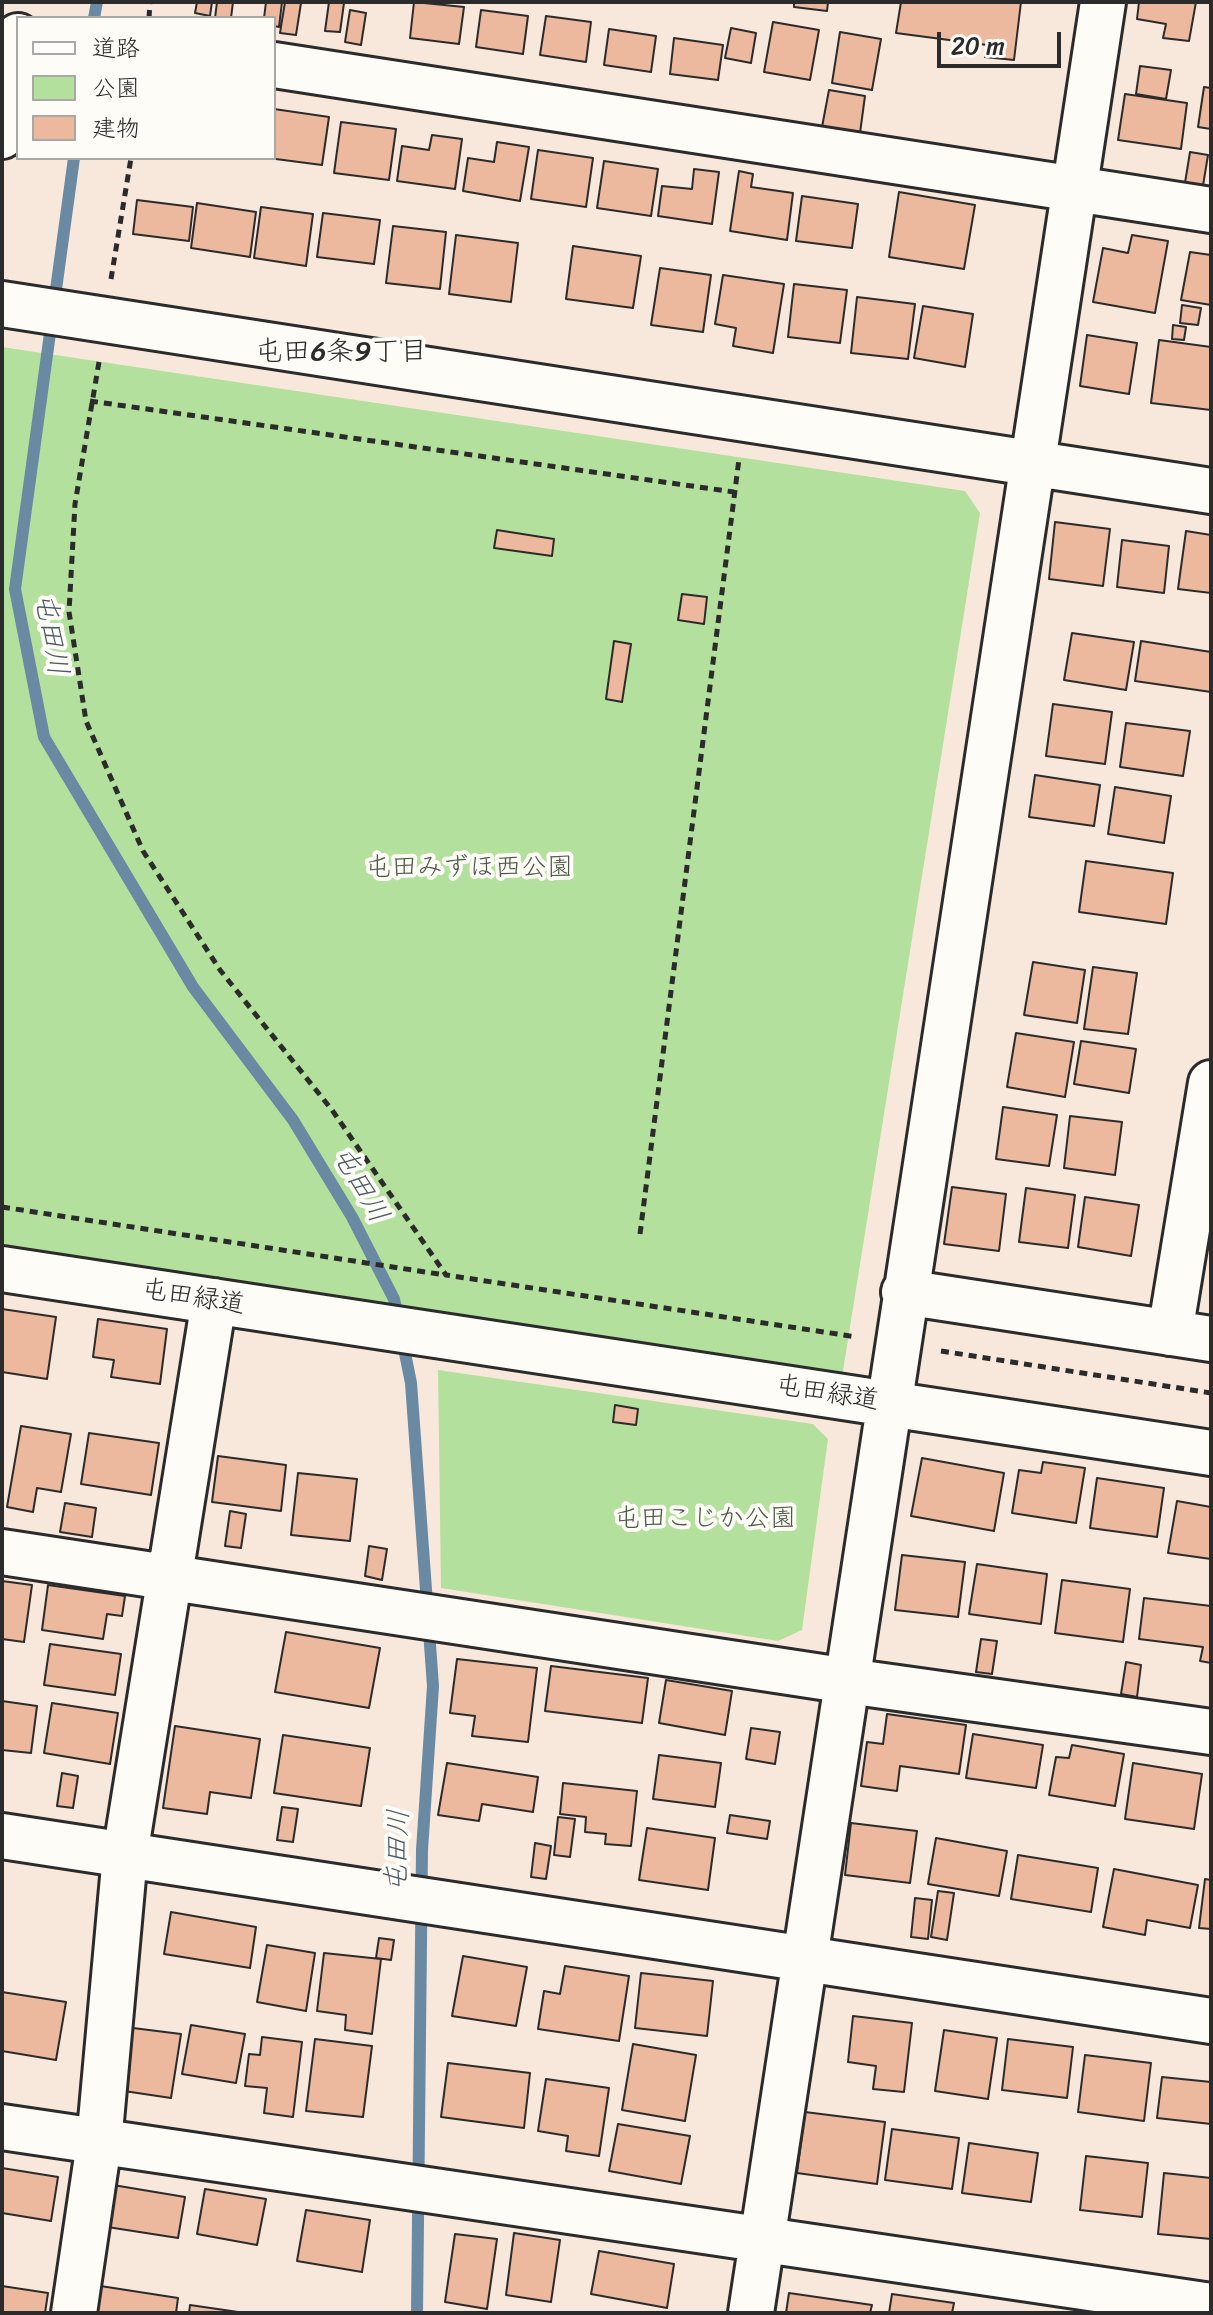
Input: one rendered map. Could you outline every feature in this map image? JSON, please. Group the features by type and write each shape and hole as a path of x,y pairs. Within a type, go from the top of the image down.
{"street":[{"path":"751,2313 904,1292 1103,2"},
{"path":"2,136 16,48"},
{"path":"276,65 1211,210"},
{"path":"7,305 1211,491"},
{"path":"904,1292 1191,1336 1211,1083"},
{"name":"屯田緑道","path":"2,1269 1211,1453"},
{"path":"74,2313 99,2143 125,1855 214,1301"},
{"path":"2,1552 848,1681 1211,1732"},
{"path":"2,1836 803,1961 1211,2021"},
{"path":"2,2127 1211,2306"}],"path":[{"path":"131,160 102,320 75,504 69,612 86,721 143,851 211,957 332,1110 446,1275"},
{"path":"90,401 734,492"},
{"path":"640,1234 741,446"},
{"path":"2,1207 857,1337"},
{"path":"935,1350 1211,1393"}],"green space":[{"name":"屯田みずほ西公園","path":"2,347 965,491 980,513 842,1377 2,1247"},
{"name":"屯田こじか公園","path":"438,1370 813,1424 828,1439 802,1630 778,1641 441,1588"}],"building":[{"path":"197,2 212,2 210,16 195,13"},
{"path":"217,2 233,2 231,16 215,16"},
{"path":"266,2 282,2 279,27 276,26 276,16 264,16"},
{"path":"285,2 301,3 296,35 280,33"},
{"path":"329,2 344,3 340,32 325,31"},
{"path":"414,2 464,7 459,44 410,38"},
{"path":"794,2 828,2 827,11 794,7"},
{"path":"901,2 1021,2 1014,60 985,57 987,45 896,33"},
{"path":"1139,2 1196,2 1189,41 1163,38 1166,24 1137,19"},
{"path":"350,10 366,13 361,45 345,42"},
{"path":"481,10 528,16 523,54 476,47"},
{"path":"546,16 591,22 586,62 540,55"},
{"path":"773,22 819,30 810,80 764,72"},
{"path":"731,28 756,33 751,63 725,58"},
{"path":"609,29 656,36 651,72 604,65"},
{"path":"840,32 881,39 872,90 832,83"},
{"path":"674,38 723,45 718,80 670,74"},
{"path":"1140,66 1171,70 1166,99 1136,94"},
{"path":"1204,87 1211,88 1211,129 1198,127"},
{"path":"829,90 865,96 860,133 822,127"},
{"path":"1125,94 1187,103 1181,149 1118,140"},
{"path":"276,109 329,117 322,165 276,159"},
{"path":"341,122 396,129 389,180 334,173"},
{"path":"432,135 462,139 455,189 397,181 402,146 429,150"},
{"path":"497,142 529,147 520,201 463,191 468,158 494,162"},
{"path":"538,150 593,158 586,207 531,199"},
{"path":"1190,152 1208,155 1201,198 1183,195"},
{"path":"604,161 658,169 651,216 597,208"},
{"path":"694,169 719,172 712,224 658,216 662,186 692,189"},
{"path":"739,171 753,174 751,187 793,193 787,240 730,231"},
{"path":"899,192 975,205 964,269 889,257"},
{"path":"802,196 858,204 852,248 796,241"},
{"path":"137,200 193,207 189,241 133,234"},
{"path":"197,203 256,212 250,257 191,248"},
{"path":"261,207 313,214 306,266 254,258"},
{"path":"323,213 380,220 374,264 317,257"},
{"path":"393,226 446,232 440,289 386,283"},
{"path":"456,235 518,243 511,302 449,294"},
{"path":"1132,235 1168,241 1155,313 1093,302 1103,248 1128,253"},
{"path":"573,246 641,256 633,308 566,299"},
{"path":"1190,252 1211,255 1211,305 1181,300"},
{"path":"660,268 711,275 703,332 651,325"},
{"path":"723,275 784,284 773,353 733,346 736,328 715,324"},
{"path":"794,284 847,290 840,343 788,337"},
{"path":"857,297 915,304 908,359 851,353"},
{"path":"1182,305 1201,308 1198,325 1180,323"},
{"path":"923,306 973,314 965,367 914,358"},
{"path":"1173,325 1186,327 1184,340 1172,339"},
{"path":"1087,335 1137,343 1129,394 1080,386"},
{"path":"1159,340 1211,347 1211,410 1151,403"},
{"path":"1055,522 1110,529 1103,586 1049,579"},
{"path":"497,530 554,539 552,556 494,548"},
{"path":"1186,531 1211,535 1211,593 1178,589"},
{"path":"1122,540 1169,546 1164,593 1117,587"},
{"path":"682,594 707,597 704,624 678,620"},
{"path":"1072,633 1134,642 1126,690 1064,680"},
{"path":"614,641 631,644 622,702 606,699"},
{"path":"1141,641 1211,652 1211,692 1135,681"},
{"path":"1053,704 1112,712 1105,764 1046,756"},
{"path":"1126,723 1190,731 1183,776 1120,767"},
{"path":"1035,775 1100,785 1094,826 1029,817"},
{"path":"1115,787 1171,796 1164,843 1108,834"},
{"path":"1086,861 1173,873 1166,924 1079,912"},
{"path":"1033,962 1085,970 1077,1023 1024,1015"},
{"path":"1093,967 1137,973 1128,1034 1084,1029"},
{"path":"1016,1033 1074,1042 1065,1097 1007,1087"},
{"path":"1081,1041 1136,1049 1129,1093 1074,1084"},
{"path":"1003,1107 1057,1115 1049,1166 996,1159"},
{"path":"1070,1116 1122,1122 1115,1175 1064,1168"},
{"path":"952,1187 1006,1194 999,1251 944,1244"},
{"path":"1026,1188 1075,1195 1068,1248 1019,1242"},
{"path":"1085,1197 1139,1205 1131,1256 1078,1247"},
{"path":"2,1309 56,1317 47,1379 2,1372"},
{"path":"98,1319 167,1329 160,1384 111,1377 114,1360 93,1357"},
{"path":"615,1405 638,1409 636,1425 613,1422"},
{"path":"21,1426 71,1434 61,1492 37,1488 33,1512 7,1507"},
{"path":"89,1433 159,1443 151,1495 81,1484"},
{"path":"218,1456 286,1465 281,1511 212,1502"},
{"path":"922,1458 1004,1473 994,1531 911,1516"},
{"path":"1043,1462 1085,1468 1076,1523 1012,1513 1019,1470 1041,1473"},
{"path":"298,1473 357,1479 350,1541 291,1535"},
{"path":"1097,1478 1164,1488 1157,1537 1090,1528"},
{"path":"1177,1501 1211,1507 1211,1559 1168,1553"},
{"path":"65,1503 96,1508 92,1537 60,1532"},
{"path":"230,1511 246,1514 241,1548 225,1546"},
{"path":"369,1546 387,1549 382,1580 365,1576"},
{"path":"902,1555 965,1562 958,1617 895,1610"},
{"path":"977,1564 1047,1574 1041,1624 969,1614"},
{"path":"1062,1580 1130,1589 1123,1642 1055,1633"},
{"path":"2,1581 32,1585 24,1642 2,1639"},
{"path":"48,1585 125,1596 122,1616 107,1614 103,1639 42,1630"},
{"path":"1144,1598 1211,1606 1211,1663 1200,1661 1203,1647 1139,1639"},
{"path":"286,1632 380,1648 369,1708 275,1692"},
{"path":"981,1639 997,1641 992,1674 976,1672"},
{"path":"50,1644 121,1654 115,1695 44,1685"},
{"path":"457,1659 537,1668 528,1742 472,1736 475,1716 450,1713"},
{"path":"1126,1662 1141,1665 1137,1697 1121,1694"},
{"path":"551,1666 648,1678 642,1723 545,1711"},
{"path":"666,1680 732,1691 725,1735 659,1723"},
{"path":"2,1701 37,1706 31,1753 2,1750"},
{"path":"52,1703 118,1713 110,1764 44,1753"},
{"path":"887,1714 966,1725 959,1774 900,1766 897,1791 861,1786 867,1742 883,1744"},
{"path":"175,1726 260,1739 251,1798 210,1792 207,1814 163,1808"},
{"path":"751,1728 780,1732 775,1764 746,1759"},
{"path":"973,1734 1043,1745 1036,1788 966,1778"},
{"path":"283,1735 370,1748 361,1806 274,1793"},
{"path":"1072,1745 1124,1754 1115,1806 1049,1795 1056,1757 1069,1758"},
{"path":"659,1755 721,1763 715,1807 653,1799"},
{"path":"447,1763 538,1777 533,1812 482,1804 479,1821 438,1815"},
{"path":"1133,1763 1202,1774 1194,1829 1125,1819"},
{"path":"62,1773 78,1776 73,1808 57,1806"},
{"path":"563,1783 637,1791 631,1846 605,1844 606,1834 585,1832 586,1817 560,1814"},
{"path":"282,1807 298,1809 293,1842 277,1840"},
{"path":"730,1815 770,1821 767,1839 727,1833"},
{"path":"558,1817 575,1819 570,1857 554,1855"},
{"path":"851,1823 917,1831 910,1883 845,1875"},
{"path":"647,1828 715,1838 708,1890 639,1880"},
{"path":"936,1838 1007,1851 999,1896 928,1884"},
{"path":"535,1843 551,1846 546,1879 531,1877"},
{"path":"1018,1855 1098,1868 1091,1912 1011,1899"},
{"path":"1114,1869 1198,1885 1190,1928 1147,1920 1145,1935 1103,1927"},
{"path":"1205,1879 1211,1880 1211,1929 1199,1928"},
{"path":"938,1891 954,1893 947,1940 931,1937"},
{"path":"915,1898 932,1900 928,1939 911,1937"},
{"path":"171,1912 256,1927 250,1968 164,1954"},
{"path":"379,1938 394,1940 391,1960 376,1958"},
{"path":"267,1945 315,1953 306,2011 257,2002"},
{"path":"324,1953 381,1959 372,2034 345,2030 346,2015 317,2011"},
{"path":"463,1956 527,1967 516,2026 452,2016"},
{"path":"565,1966 629,1976 619,2041 538,2029 544,1991 560,1994"},
{"path":"641,1973 713,1981 707,2036 635,2028"},
{"path":"2,1992 66,2002 56,2060 2,2051"},
{"path":"853,2016 912,2023 904,2092 873,2089 876,2066 848,2062"},
{"path":"191,2025 245,2034 236,2083 182,2074"},
{"path":"133,2028 181,2034 171,2098 124,2091"},
{"path":"944,2030 997,2038 988,2099 935,2091"},
{"path":"262,2037 302,2042 293,2117 264,2113 267,2088 245,2086 249,2054 260,2055"},
{"path":"315,2039 372,2046 363,2117 306,2111"},
{"path":"1008,2039 1073,2047 1067,2098 1002,2090"},
{"path":"633,2044 696,2055 685,2121 622,2110"},
{"path":"1085,2055 1151,2063 1144,2121 1078,2112"},
{"path":"448,2063 530,2073 524,2128 441,2117"},
{"path":"1162,2077 1211,2082 1211,2124 1157,2118"},
{"path":"546,2079 609,2088 599,2156 566,2151 568,2136 538,2131"},
{"path":"805,2112 885,2122 877,2184 797,2173"},
{"path":"618,2124 690,2136 681,2184 609,2171"},
{"path":"892,2129 959,2138 952,2189 885,2180"},
{"path":"969,2143 1038,2153 1031,2202 962,2193"},
{"path":"1086,2156 1148,2163 1142,2217 1080,2210"},
{"path":"2,2168 58,2177 51,2221 2,2213"},
{"path":"1164,2173 1211,2178 1211,2239 1158,2234"},
{"path":"107,2184 185,2197 178,2238 101,2226"},
{"path":"205,2189 266,2199 257,2245 197,2234"},
{"path":"306,2210 370,2220 362,2272 297,2261"},
{"path":"514,2233 560,2240 551,2302 506,2295"},
{"path":"455,2234 497,2239 487,2309 445,2302"},
{"path":"599,2251 674,2264 667,2308 591,2294"},
{"path":"94,2285 178,2298 176,2313 90,2313"},
{"path":"2,2286 48,2293 45,2313 2,2313"},
{"path":"789,2293 872,2305 870,2313 786,2313"},
{"path":"892,2294 954,2303 952,2313 889,2313"},
{"path":"190,2305 245,2313 189,2313"}],"waterway":[{"name":"屯田川","path":"94,16 97,2"},
{"name":"屯田川","path":"74,160 15,589 44,737 193,987 293,1120 352,1217 394,1299 411,1383 433,1686 422,1850 417,2313"}],"district":[{"name":"屯田6条9丁目","path":"341,353"}]}
